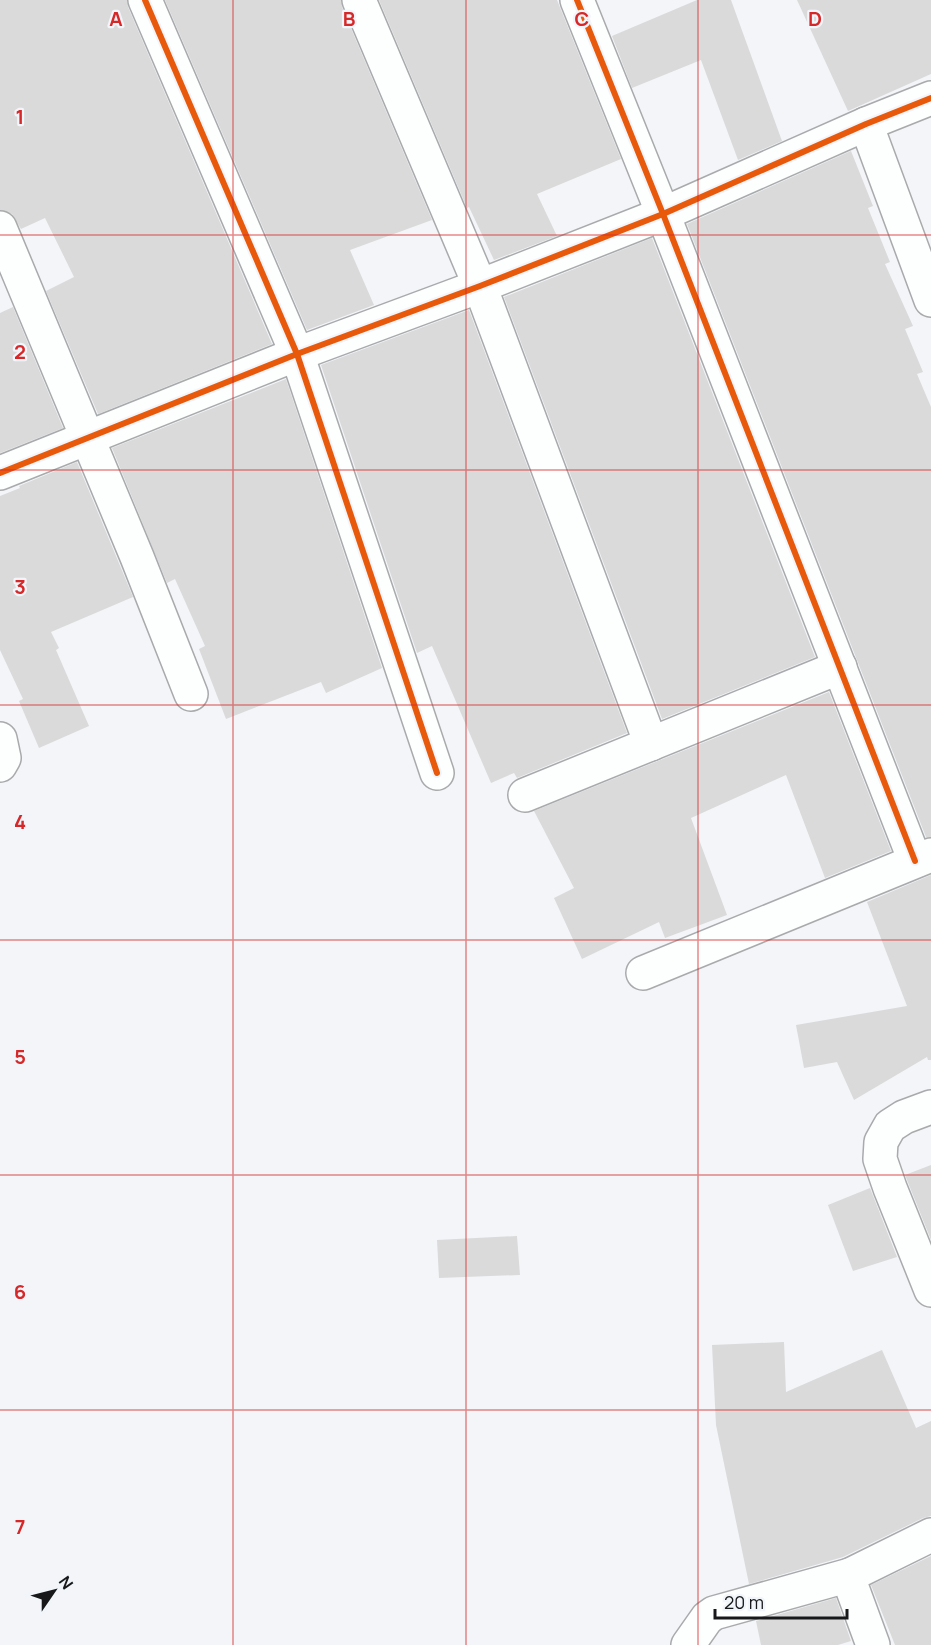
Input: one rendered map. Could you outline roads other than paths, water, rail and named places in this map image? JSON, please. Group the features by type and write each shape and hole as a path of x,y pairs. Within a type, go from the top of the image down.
{"street":[{"path":"145,0 297,354 437,773"},
{"path":"359,0 480,286 651,744"},
{"path":"577,0 840,667 923,858 643,973"},
{"path":"0,473 297,354 480,286 663,214 866,123 931,98"},
{"path":"866,123 931,300"},
{"path":"0,228 88,437 191,694"},
{"path":"525,795 840,667"},
{"path":"0,739 4,758 0,765"},
{"path":"931,1107 904,1117 890,1126 881,1142 880,1159 931,1290"},
{"path":"688,1645 707,1618 714,1614 850,1575 931,1535"},
{"path":"850,1575 851,1585 873,1645"}]}
